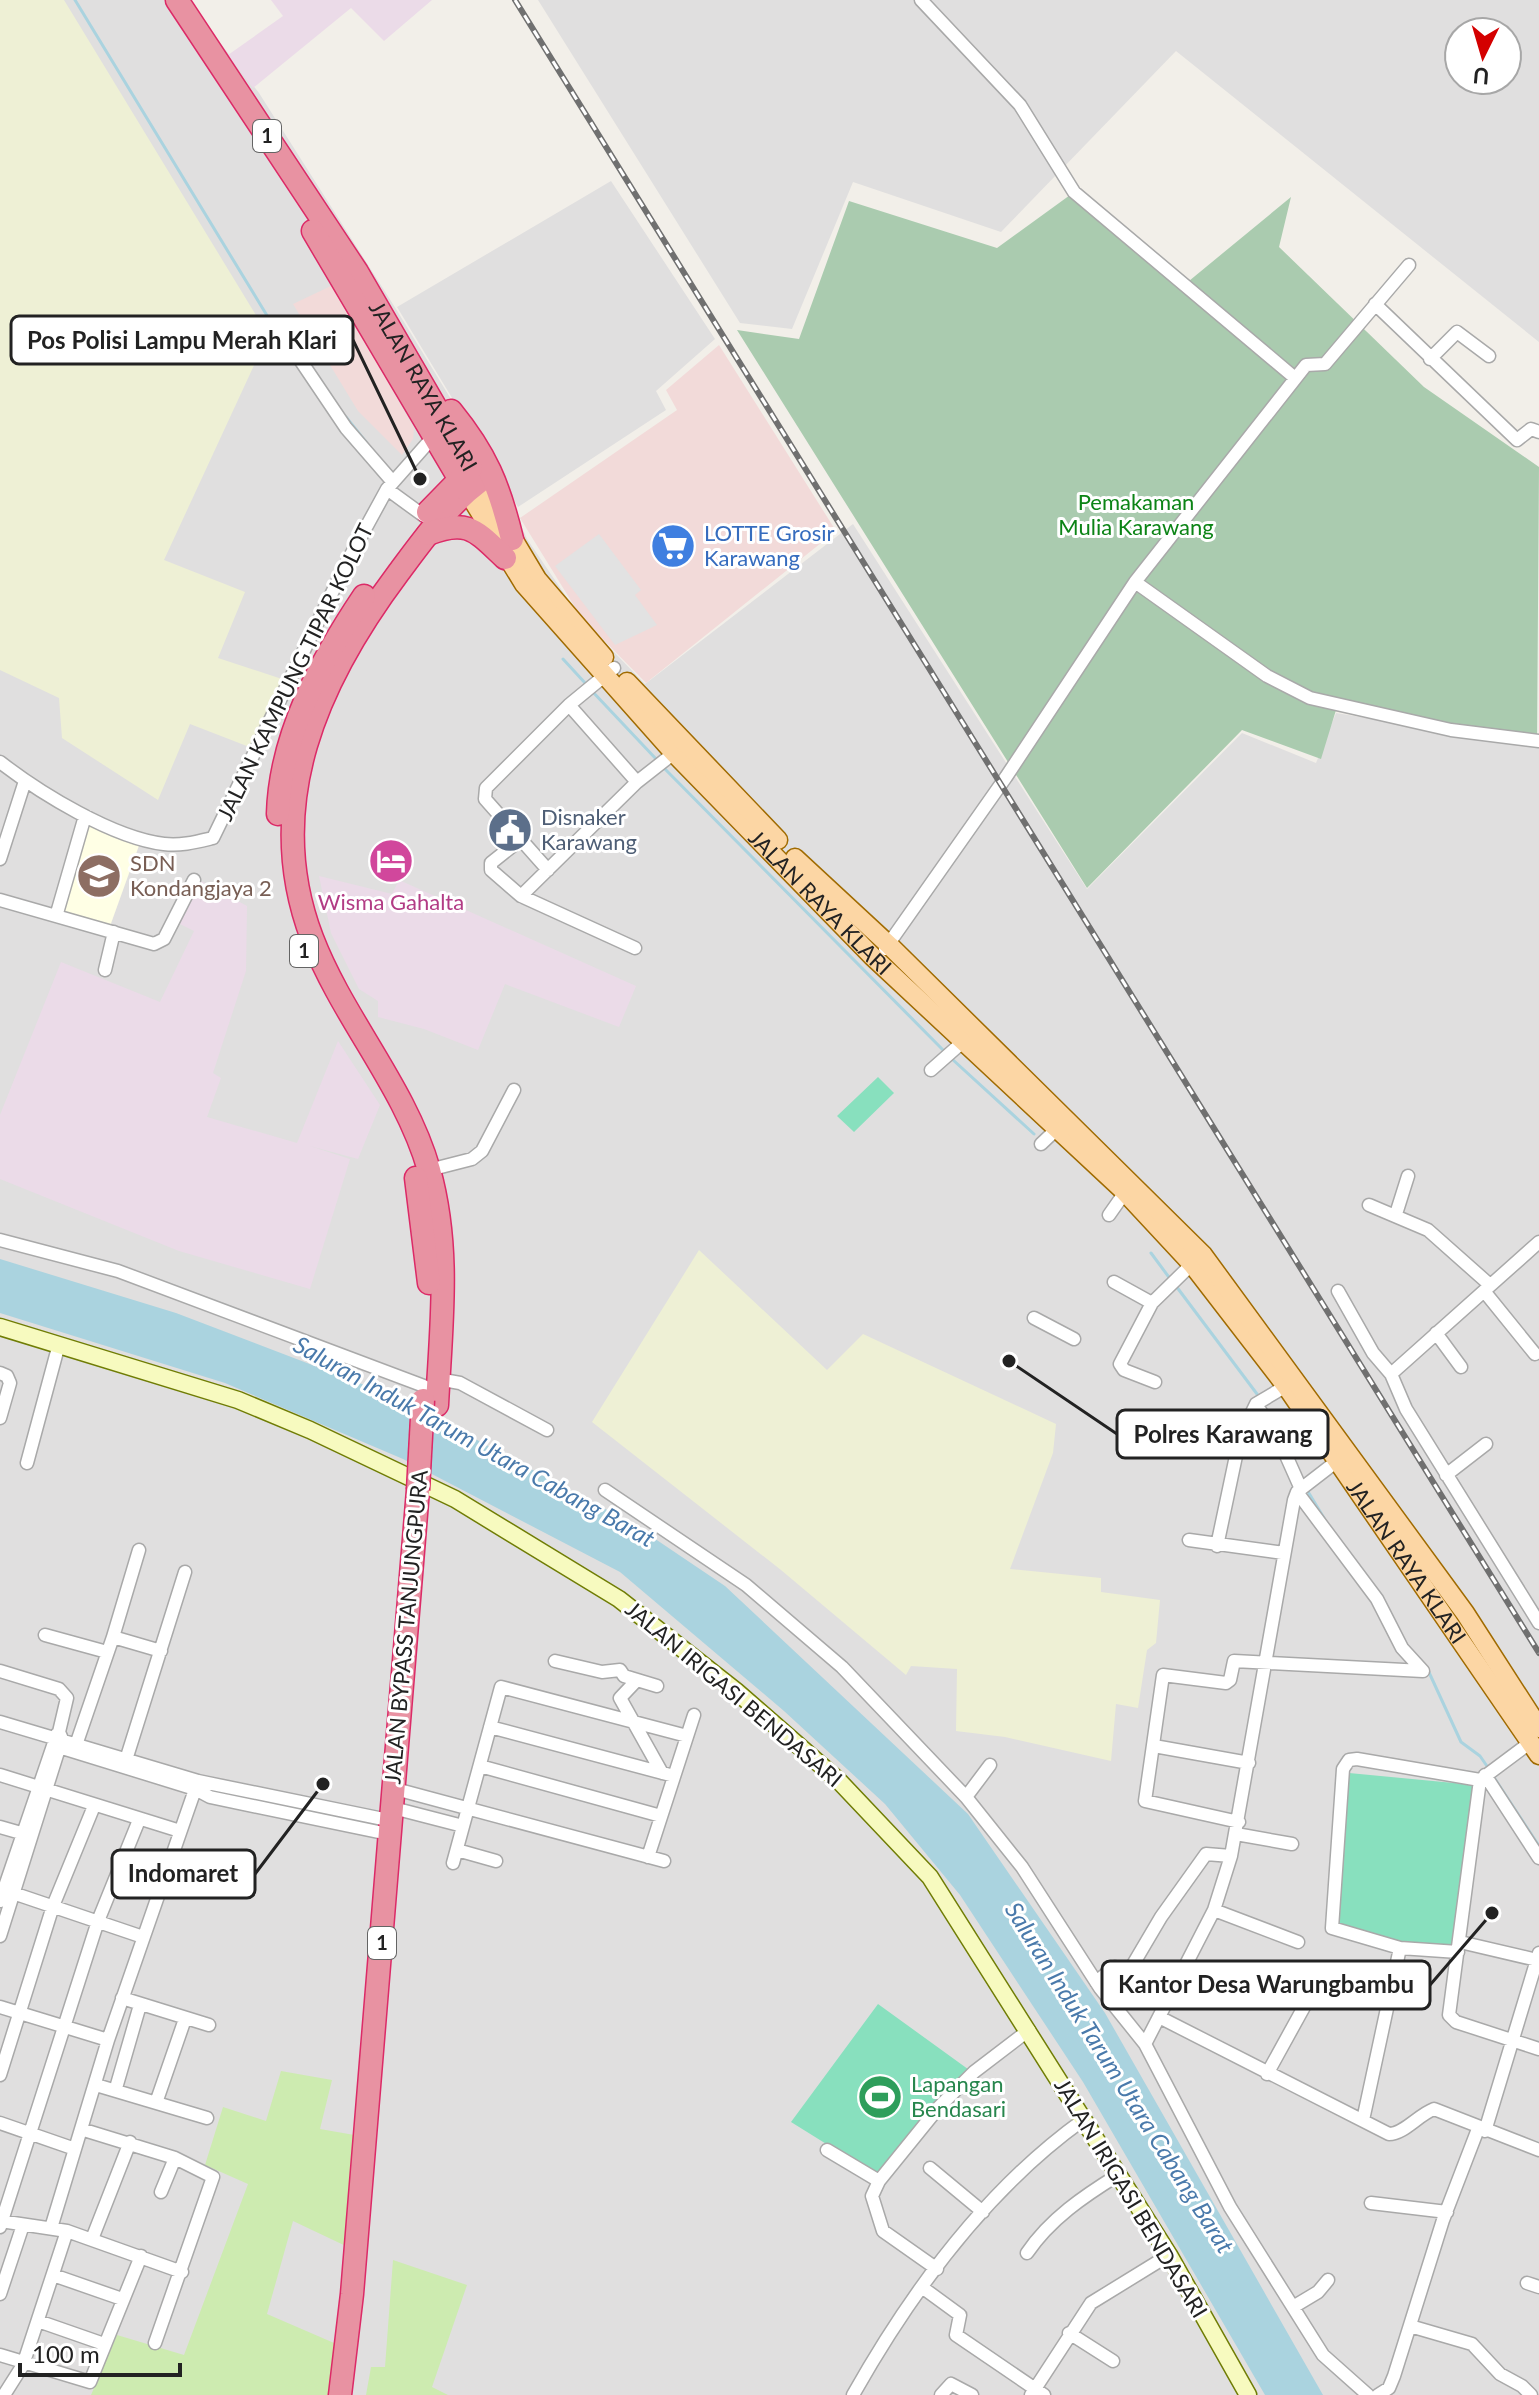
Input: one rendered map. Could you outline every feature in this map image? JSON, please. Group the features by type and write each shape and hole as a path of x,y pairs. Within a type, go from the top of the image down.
{"highway":[{"name":"JALAN RAYA KLARI","path":"162,0 309,224 436,441 469,480"},
{"name":"JALAN RAYA KLARI","path":"177,0 309,198 410,359 469,480"},
{"path":"410,359 473,438 488,463 500,490 508,548"},
{"path":"436,441 441,471 426,525 464,525 508,548"},
{"name":"JALAN BYPASS TANJUNGPURA","path":"431,1393 429,1261 414,1170 396,1122 317,981 297,937 287,899 278,838 282,772 301,712 353,613 426,525 469,480"},
{"name":"JALAN BYPASS TANJUNGPURA","path":"350,2395 431,1393 445,1267 429,1170 411,1122 313,939 296,879 292,839 297,779 308,731 380,598 426,525"},
{"name":"JALAN BYPASS TANJUNGPURA","path":"340,2395 397,1819 423,1492"}],"main road":[{"name":"JALAN RAYA KLARI","path":"469,480 508,548 537,579 600,679 665,759 872,956 1119,1201 1192,1264 1465,1613 1536,1741"},
{"name":"JALAN RAYA KLARI","path":"600,679 890,946 1053,1133"},
{"name":"JALAN RAYA KLARI","path":"1119,1201 1203,1255 1343,1456"}],"street":[{"path":"921,0 1020,105 1074,192 1295,378"},
{"path":"872,956 890,946 1135,582 1295,378 1309,363 1325,364 1409,265"},
{"path":"1375,304 1517,440 1531,429 1539,432"},
{"path":"1430,359 1457,332 1489,356"},
{"path":"282,333 346,428 389,485 426,525"},
{"name":"JALAN KAMPUNG TIPAR KOLOT","path":"0,762 25,781 85,816 164,844 185,844 213,838 346,564 389,485 436,441"},
{"path":"1135,582 1267,676 1310,698 1451,730 1539,741"},
{"path":"548,870 485,799 486,788 569,705 600,679"},
{"path":"569,705 637,782"},
{"path":"521,896 637,782 665,759"},
{"path":"0,859 25,781"},
{"path":"57,913 85,816"},
{"path":"520,840 491,863 491,870 521,896 635,948"},
{"path":"0,900 57,913 147,943 161,942 194,880"},
{"path":"105,970 114,932"},
{"path":"936,1066 959,1045"},
{"path":"429,1170 472,1159 482,1151 514,1090"},
{"path":"1396,1214 1408,1176"},
{"path":"1369,1205 1396,1214 1445,1242 1487,1288 1535,1354"},
{"path":"0,1240 118,1271 431,1393 460,1383 547,1430"},
{"path":"1391,1374 1539,1242"},
{"path":"1155,1382 1124,1370 1120,1364 1152,1303 1175,1284 1192,1264"},
{"path":"1114,1282 1152,1303"},
{"path":"1338,1291 1373,1353 1391,1374 1406,1409 1539,1623"},
{"path":"1034,1318 1074,1339"},
{"name":"JALAN IRIGASI BENDASARI","path":"0,1327 186,1382 310,1430 455,1499 619,1599 736,1691 839,1781 930,1877 1169,2255 1248,2395"},
{"path":"1436,1333 1461,1367"},
{"path":"27,1463 59,1344"},
{"path":"0,1373 7,1376 10,1383 0,1418"},
{"path":"1217,1546 1233,1459 1260,1401 1286,1386"},
{"path":"1260,1401 1301,1489 1377,1599 1402,1648 1423,1671 1232,1661 1230,1680 1226,1683 1163,1675 1145,1801 1292,1844"},
{"path":"1446,1475 1486,1444"},
{"path":"1145,2044 1214,1910 1231,1856 1267,1665 1284,1553 1301,1489 1343,1456"},
{"path":"605,1490 746,1585 842,1667 966,1797 1022,1867 1096,1982 1145,2044 1230,2207 1323,2355 1368,2395"},
{"path":"1189,1540 1284,1553"},
{"path":"77,1742 139,1550"},
{"path":"125,1762 185,1572"},
{"path":"45,1635 107,1652"},
{"path":"113,1637 161,1651"},
{"path":"555,1661 602,1672 620,1670 624,1676 657,1686"},
{"path":"0,1671 66,1693 59,1739 6,1894 0,1936"},
{"path":"637,1680 620,1698 668,1775"},
{"path":"496,1861 455,1856 501,1687 687,1736"},
{"path":"648,1857 661,1816 668,1775 694,1715"},
{"path":"0,1722 197,1785 210,1797 463,1826"},
{"path":"490,1727 668,1775"},
{"path":"59,1739 77,1742 125,1762"},
{"path":"1378,2395 1389,2388 1394,2376 1447,2212 1482,2130 1538,1956 1459,1947 1400,1948 1335,1931 1331,1924 1345,1763 1357,1759 1487,1774 1536,1741"},
{"path":"1154,1746 1249,1763"},
{"path":"966,1797 990,1765"},
{"path":"480,1766 661,1816"},
{"path":"1487,1774 1539,1858"},
{"path":"1487,1774 1450,2000 1452,2019 1539,2049"},
{"path":"0,1775 180,1831"},
{"path":"51,2228 75,2149 84,2130 108,2040 197,1785"},
{"path":"0,2075 53,1906 94,1806"},
{"path":"397,1819 468,1809 664,1861"},
{"path":"139,1820 98,1921 1,2223 67,2231 182,2272"},
{"path":"0,1827 27,1835"},
{"path":"1096,1982 1115,1967 1128,1973 1161,1917 1206,1854 1231,1856"},
{"path":"6,1894 53,1906 143,1937"},
{"path":"1214,1910 1298,1942"},
{"path":"1363,2120 1400,1948"},
{"path":"1267,2074 1310,1996"},
{"path":"122,1998 209,2025"},
{"path":"1364,1998 1391,2001"},
{"path":"116,2088 140,2005"},
{"path":"0,2007 108,2040"},
{"path":"1161,2018 1267,2074 1394,2135 1419,2115 1434,2109 1539,2150"},
{"path":"157,2100 185,2019"},
{"path":"937,2269 883,2231 872,2196 879,2181 939,2107 974,2072 1029,2030"},
{"path":"96,2085 157,2100 207,2118"},
{"path":"853,2395 882,2343 983,2212 1033,2157 1083,2120"},
{"path":"0,2123 75,2149"},
{"path":"84,2130 175,2158 213,2177 155,2343"},
{"path":"92,2239 130,2142"},
{"path":"827,2150 879,2181"},
{"path":"161,2192 175,2158"},
{"path":"930,2168 983,2212"},
{"path":"1027,2253 1052,2223 1082,2198 1118,2175"},
{"path":"1371,2203 1447,2212"},
{"path":"0,2294 23,2225"},
{"path":"4,2395 23,2365 67,2231"},
{"path":"923,2288 960,2315 956,2335 1036,2393 1069,2333 1091,2303 1169,2255"},
{"path":"0,2355 23,2365 89,2383 141,2256"},
{"path":"53,2275 122,2299"},
{"path":"1293,2307 1318,2292 1328,2280"},
{"path":"38,2321 104,2344"},
{"path":"1410,2326 1472,2344 1500,2374 1531,2394"},
{"path":"1069,2333 1113,2361"},
{"path":"941,2395 951,2384 972,2395"}],"shaded area":[{"path":"0,0 187,0 259,93 396,309 501,481 527,539 580,617 645,684 853,524 1087,889 1242,733 1316,763 1336,713 1539,746 1539,2395 0,2395"},
{"path":"0,0 64,0 268,335 164,560 245,592 218,658 282,679 252,748 190,724 158,800 62,738 59,698 0,670"},
{"path":"271,0 432,0 384,41 351,8 253,88 228,55 283,16"},
{"path":"538,0 1539,0 1539,342 1176,51 1001,232 853,182 792,329 740,323"},
{"path":"611,181 715,339 656,391 666,410 518,507 397,307"},
{"path":"333,285 414,428 413,439 402,455 358,411 293,304"},
{"path":"719,345 836,531 646,683 581,617 520,518 677,410 666,390"},
{"path":"599,534 641,590 635,595 657,625 615,645 555,566"},
{"name":"SDN Kondangjaya 2","path":"87,820 141,840 109,929 59,913"},
{"path":"319,876 392,894 399,880 636,986 619,1027 505,984 478,1050 424,1029 378,1017 378,1001 359,989 331,933"},
{"path":"201,881 247,906 246,971 213,1073 221,1078 207,1117 297,1143 338,1041 380,1105 358,1159 310,1146 350,1159 310,1289 179,1251 0,1179 0,1115 61,962 160,1002 194,931 178,923"},
{"path":"699,1250 827,1370 863,1334 1056,1424 1053,1453 1010,1569 1101,1578 1101,1592 1160,1600 1156,1643 1147,1650 1138,1708 1116,1704 1111,1761 1005,1737 956,1731 957,1669 911,1666 906,1675 781,1570 592,1422"}],"green space":[{"name":"Pemakaman Mulia Karawang","path":"1077,190 1189,281 1291,197 1279,247 1424,387 1539,467 1537,747 1446,734 1336,710 1321,759 1242,730 1087,888 737,330 799,339 849,201 997,248"},
{"path":"878,1077 894,1093 854,1132 837,1116"},
{"path":"1349,1773 1475,1785 1458,1952 1335,1931"},
{"name":"Lapangan Bendasari","path":"878,2004 972,2072 881,2178 791,2122"},
{"path":"281,2071 332,2080 320,2129 360,2136 350,2248 293,2221 267,2314 341,2346 334,2395 91,2395 117,2335 184,2355 248,2184 205,2165 223,2107 266,2121"},
{"path":"393,2260 467,2285 432,2387 448,2395 366,2395 371,2367 385,2367"}],"water":[{"name":"Saluran Induk Tarum Utara Cabang Barat","path":"0,1259 176,1313 401,1399 633,1524 725,1586 968,1814 1105,2013 1323,2395 1265,2395 1083,2082 960,1895 885,1804 784,1711 620,1572 403,1459 225,1383 0,1313"}],"waterway":[{"path":"75,0 277,332"},
{"path":"346,417 366,442"},
{"path":"563,659 586,684"},
{"path":"591,690 657,760"},
{"path":"662,766 946,1053"},
{"path":"952,1059 1034,1134"},
{"path":"1151,1253 1171,1280"},
{"path":"1176,1286 1260,1398"},
{"path":"1307,1490 1324,1518"},
{"path":"1427,1668 1461,1742 1480,1756 1489,1769"},
{"path":"1493,1776 1539,1846"}],"railway":[{"path":"515,0 1539,1653"}],"place":[{"name":"Pos Polisi Lampu Merah Klari","path":"420,479"},
{"name":"LOTTE Grosir Karawang","path":"673,546"},
{"name":"Disnaker Karawang","path":"510,830"},
{"name":"Wisma Gahalta","path":"391,861"},
{"name":"SDN Kondangjaya 2","path":"99,876"},
{"name":"Polres Karawang","path":"1009,1361"},
{"name":"Indomaret","path":"323,1784"},
{"name":"Kantor Desa Warungbambu","path":"1492,1913"},
{"name":"Lapangan Bendasari","path":"880,2097"}]}
